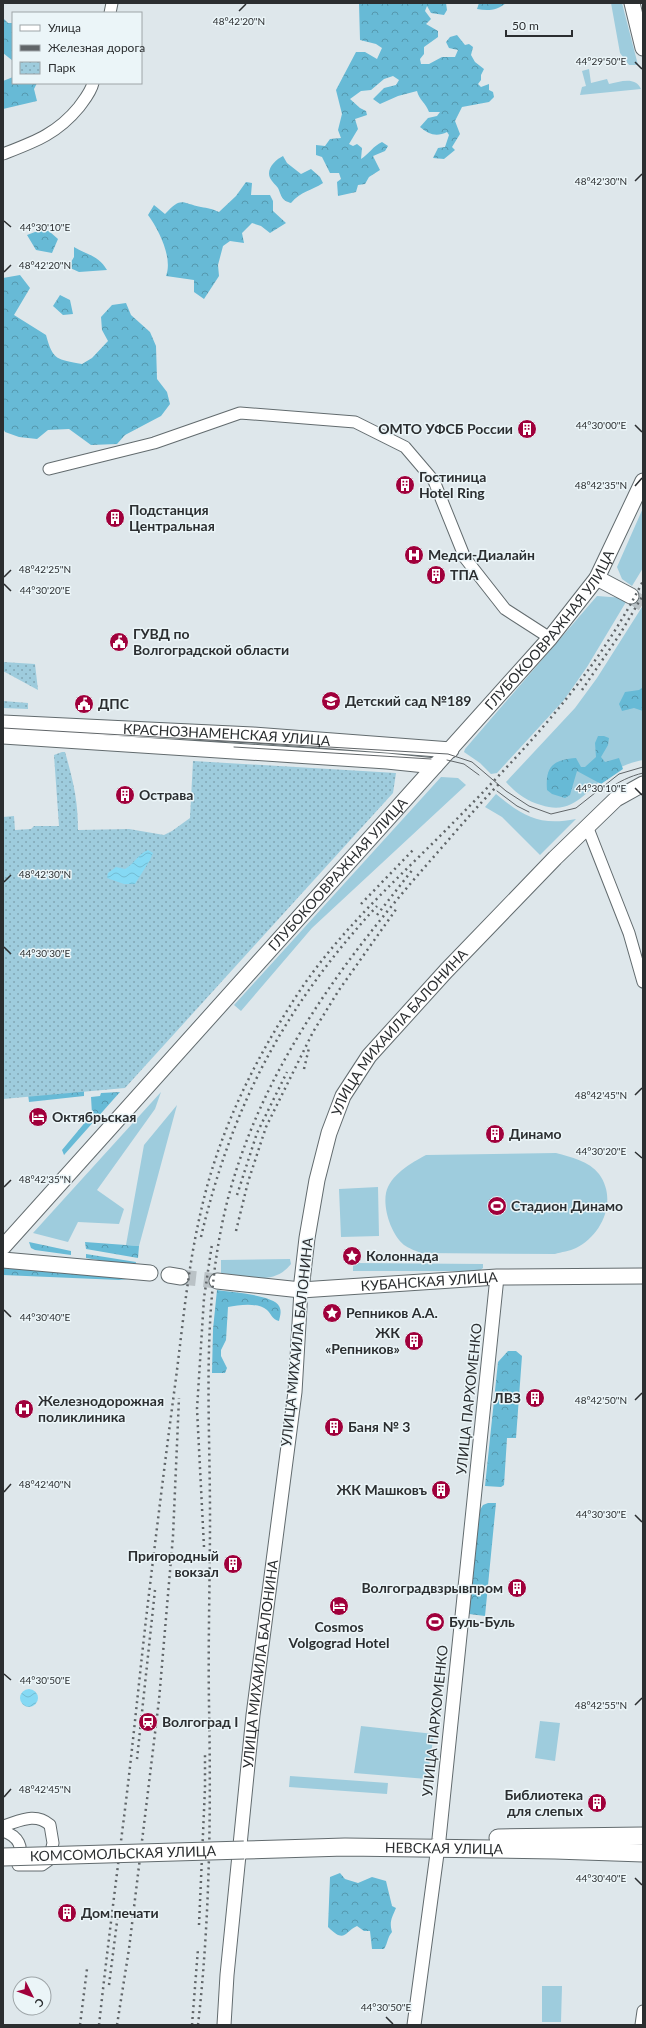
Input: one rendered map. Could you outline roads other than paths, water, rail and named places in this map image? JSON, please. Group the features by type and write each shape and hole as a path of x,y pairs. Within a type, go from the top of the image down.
{"main road":[{"path":"632,3 643,48"},
{"name":"ГЛУБОКООВРАЖНАЯ УЛИЦА","path":"3,1247 550,638 597,578 643,481"},
{"path":"597,578 631,596"},
{"name":"КРАСНОЗНАМЕНСКАЯ УЛИЦА","path":"3,723 253,735 451,750"},
{"name":"КРАСНОЗНАМЕНСКАЯ УЛИЦА","path":"3,736 435,766"},
{"path":"402,804 412,778 410,768 404,763"},
{"name":"УЛИЦА МИХАИЛА БАЛОНИНА","path":"301,1290 307,1238 317,1180 329,1134 343,1096 369,1056 433,985 587,826 616,799 643,784"},
{"path":"3,1260 150,1273"},
{"name":"КУБАНСКАЯ УЛИЦА","path":"217,1281 301,1290 497,1277 643,1276"},
{"name":"НЕВСКАЯ УЛИЦА","path":"244,1847 346,1847 643,1836"},
{"name":"НЕВСКАЯ УЛИЦА","path":"438,1844 643,1854"},
{"name":"КОМСОМОЛЬСКАЯ УЛИЦА","path":"6,1862 244,1847"},
{"name":"КОМСОМОЛЬСКАЯ УЛИЦА","path":"3,1848 244,1847"}],"street":[{"path":"3,154 40,140 67,122 84,100 93,84"},
{"path":"49,468 154,443 240,413 355,422 405,447 434,481 465,558 504,609 550,638"},
{"path":"587,826 629,933 643,982"},
{"name":"УЛИЦА ПАРХОМЕНКО","path":"414,2025 438,1844 497,1277"},
{"name":"УЛИЦА МИХАИЛА БАЛОНИНА","path":"224,2025 227,1975 253,1715 294,1392 301,1290"},
{"path":"3,1826 34,1817 48,1823 53,1833 52,1851 46,1862 42,1864 6,1862"},
{"path":"3,1831 12,1835 20,1844 18,1861 6,1862"},
{"path":"641,2025 643,2011"}],"water":[{"path":"148,850 153,853 135,884 124,884 107,878 108,873 116,867 125,869 141,854"},
{"path":"29,1689 35,1692 38,1698 35,1704 29,1707 23,1704 20,1698 23,1692"}],"tunnel":[{"path":"631,596 643,604"},
{"path":"181,1277 217,1281"}],"tram line":[{"path":"3,728 448,754 472,762 506,791 529,806 551,814 576,808 619,774 643,767"},
{"path":"234,747 431,759"},
{"path":"447,760 464,764 479,775"},
{"path":"607,790 615,784 643,773"},
{"path":"497,791 517,806 529,812"}],"railway":[{"path":"99,2025 148,1602 189,1274 196,1232 216,1157 236,1105 248,1079 275,1030 306,982 342,936 362,914 501,774 554,714 578,684 601,651 623,617 643,581"},
{"path":"582,690 620,634 643,595"},
{"path":"198,2025 205,1945 210,1825 209,1349 215,1266 222,1225 232,1184 247,1139 266,1095 288,1053 313,1012 340,973 399,897 501,782"},
{"path":"361,904 415,848"},
{"path":"377,915 413,869"},
{"path":"201,1237 214,1189 229,1144 246,1101 266,1060 289,1020 315,981 344,944 377,906"},
{"path":"236,1231 248,1182 266,1127 313,1032 339,990 397,908"},
{"path":"304,1069 309,1048"},
{"path":"237,1195 257,1133 287,1072"},
{"path":"204,1547 197,1409 204,1298 212,1244"},
{"path":"117,2025 129,1949 159,1700 173,1536 179,1398"},
{"path":"137,1759 155,1590"},
{"path":"199,1925 205,1788 205,1753"},
{"path":"109,1985 118,1914"},
{"path":"192,2025 198,1949"},
{"path":"80,2025 87,1969"}],"place":[{"name":"ОМТО УФСБ России","path":"527,429"},
{"name":"Гостиница Hotel Ring","path":"405,485"},
{"name":"Подстанция Центральная","path":"115,518"},
{"name":"Медси-Диалайн","path":"414,555"},
{"name":"ТПА","path":"436,575"},
{"name":"ГУВД по Волгоградской области","path":"119,642"},
{"name":"Детский сад №189","path":"331,701"},
{"name":"ДПС","path":"84,704"},
{"name":"Острава","path":"125,795"},
{"name":"Октябрьская","path":"38,1117"},
{"name":"Динамо","path":"495,1134"},
{"name":"Стадион Динамо","path":"497,1206"},
{"name":"Колоннада","path":"352,1256"},
{"name":"Репников А.А.","path":"332,1313"},
{"name":"ЖК «Репников»","path":"414,1341"},
{"name":"ЛВЗ","path":"535,1398"},
{"name":"Железнодорожная поликлиника","path":"24,1409"},
{"name":"Баня № 3","path":"334,1427"},
{"name":"ЖК Машковъ","path":"441,1490"},
{"name":"Пригородный вокзал","path":"233,1564"},
{"name":"Волгоградвзрывпром","path":"517,1588"},
{"name":"Cosmos Volgograd Hotel","path":"339,1606"},
{"name":"Буль-Буль","path":"435,1622"},
{"name":"Волгоград I","path":"148,1722"},
{"name":"Библиотека для слепых","path":"597,1803"},
{"name":"Дом печати","path":"67,1913"}]}
